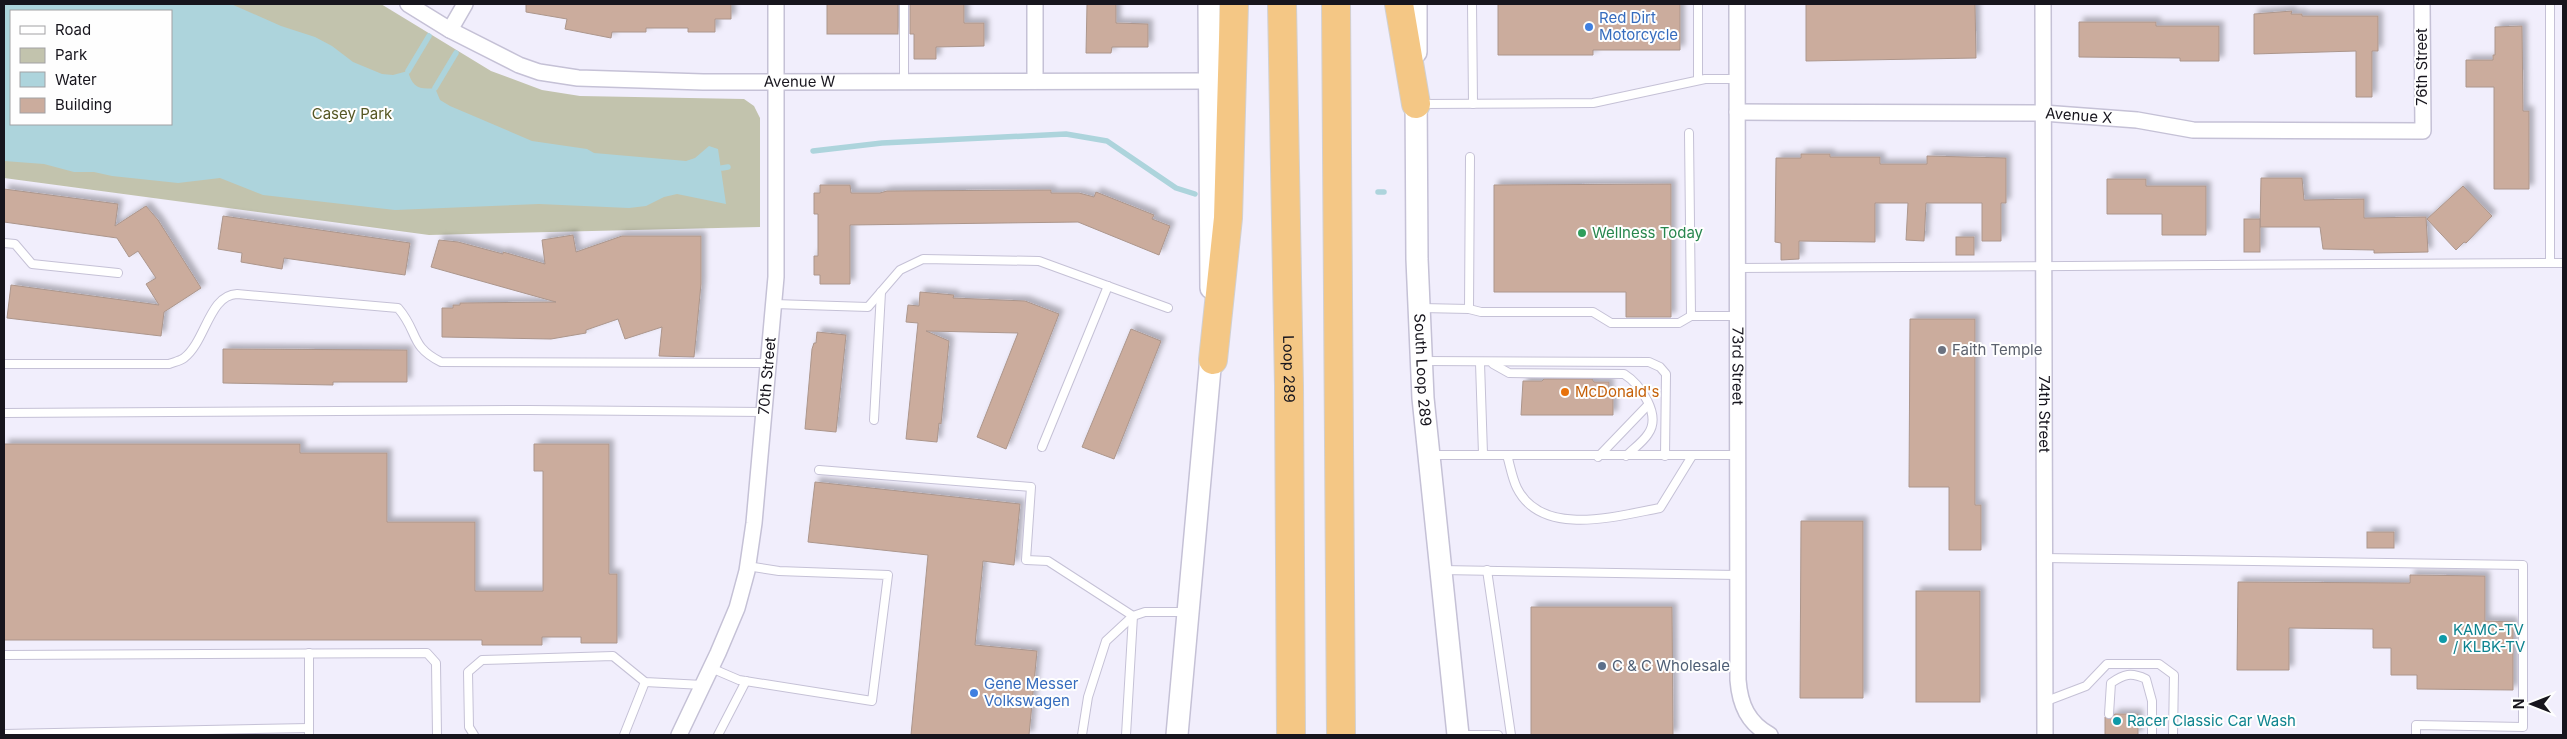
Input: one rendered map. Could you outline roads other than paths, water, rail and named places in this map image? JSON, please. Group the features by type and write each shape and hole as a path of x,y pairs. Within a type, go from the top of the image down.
{"highway":[{"path":"1213,360 1228,218 1234,4"},
{"name":"Loop 289","path":"1282,4 1289,386 1291,735"},
{"path":"1336,4 1341,735"},
{"path":"1398,4 1416,104"}],"main road":[{"path":"1177,735 1213,360 1208,216 1208,4"},
{"name":"South Loop 289","path":"1416,4 1419,308 1422,361 1440,570 1458,735"}],"street":[{"name":"Avenue W","path":"408,4 450,30 504,59 539,72 578,78 904,83 1208,81"},
{"path":"450,30 466,4"},
{"name":"70th Street","path":"679,735 711,668 736,608 747,566 754,523 774,304 776,4"},
{"path":"1035,4 1035,81"},
{"name":"73rd Street","path":"1737,4 1739,695 1743,707 1756,726 1770,735"},
{"name":"74th Street","path":"2043,4 2045,735"},
{"name":"76th Street","path":"2422,4 2423,131"},
{"name":"Avenue X","path":"1737,112 2043,113 2137,120 2193,130 2423,131"}],"lane":[{"path":"904,4 904,83"},
{"path":"1472,4 1473,104"},
{"path":"1698,4 1698,80"},
{"path":"2550,4 2550,263"},
{"path":"1416,104 1593,102 1698,80 1737,79"},
{"path":"1689,133 1691,316"},
{"path":"1469,309 1470,157"},
{"path":"4,243 15,244 32,264 118,273"},
{"path":"774,304 868,307 900,270 923,259 1039,261 1168,308"},
{"path":"1737,268 2563,263"},
{"path":"1042,447 1108,286"},
{"path":"874,420 881,292"},
{"path":"4,364 169,364 183,358 199,342 220,299 228,294 398,308 408,319 418,346 426,354 441,362 770,363"},
{"path":"1419,308 1469,309 1481,312 1593,312 1612,323 1679,322 1691,316 1737,316"},
{"path":"1422,361 1480,363 1650,362 1660,367 1666,374 1665,456"},
{"path":"1480,363 1484,454"},
{"path":"1492,363 1509,373 1624,374 1641,389 1648,405 1652,426 1648,434 1626,456"},
{"path":"1598,457 1648,405"},
{"path":"4,413 519,410 765,412"},
{"path":"1429,455 1484,454 1598,457 1738,455"},
{"path":"1507,455 1517,489 1538,513 1572,520 1620,516 1660,508 1692,456"},
{"path":"819,470 1030,487 1026,560 1048,561 1133,616"},
{"path":"2044,558 2523,565 2522,727 2416,725 2416,735"},
{"path":"711,668 746,681 872,701 888,575 779,571 747,566"},
{"path":"1440,570 1738,575"},
{"path":"1487,570 1511,735"},
{"path":"1082,735 1088,697 1106,641 1133,616 1145,612 1188,612"},
{"path":"1126,735 1133,616"},
{"path":"4,734 309,732 309,653"},
{"path":"4,655 427,653 436,663 438,735"},
{"path":"474,735 469,727 468,672 482,660 613,656 645,682 703,685"},
{"path":"2044,702 2086,686 2107,664 2159,664 2174,675 2173,735"},
{"path":"2110,714 2111,683 2124,674 2136,674 2146,679 2152,700 2152,735"},
{"path":"718,735 746,681"},
{"path":"624,735 645,682"},
{"path":"1458,735 1498,735"}],"water":[{"name":"Casey Park","path":"4,4 231,4 281,26 315,37 332,46 353,62 382,74 393,75 408,71 414,84 420,88 435,88 440,100 450,106 532,141 587,149 594,153 686,161 695,158 709,146 718,149 726,204 677,194 664,197 646,206 629,208 539,204 395,210 263,195 220,178 178,183 112,176 94,172 74,172 44,164 4,161"}],"waterway":[{"path":"408,71 429,36"},
{"path":"435,88 456,53"},
{"path":"813,151 882,143 1066,134 1107,141 1176,188 1195,194"},
{"path":"722,168 728,167"},
{"path":"1378,192 1384,192"}],"place":[{"name":"Red Dirt Motorcycle","path":"1589,27"},
{"name":"Wellness Today","path":"1582,233"},
{"name":"Faith Temple","path":"1942,350"},
{"name":"McDonald's","path":"1565,392"},
{"name":"KAMC-TV / KLBK-TV","path":"2443,639"},
{"name":"C & C Wholesale","path":"1602,666"},
{"name":"Gene Messer Volkswagen","path":"974,693"},
{"name":"Racer Classic Car Wash","path":"2117,721"}]}
